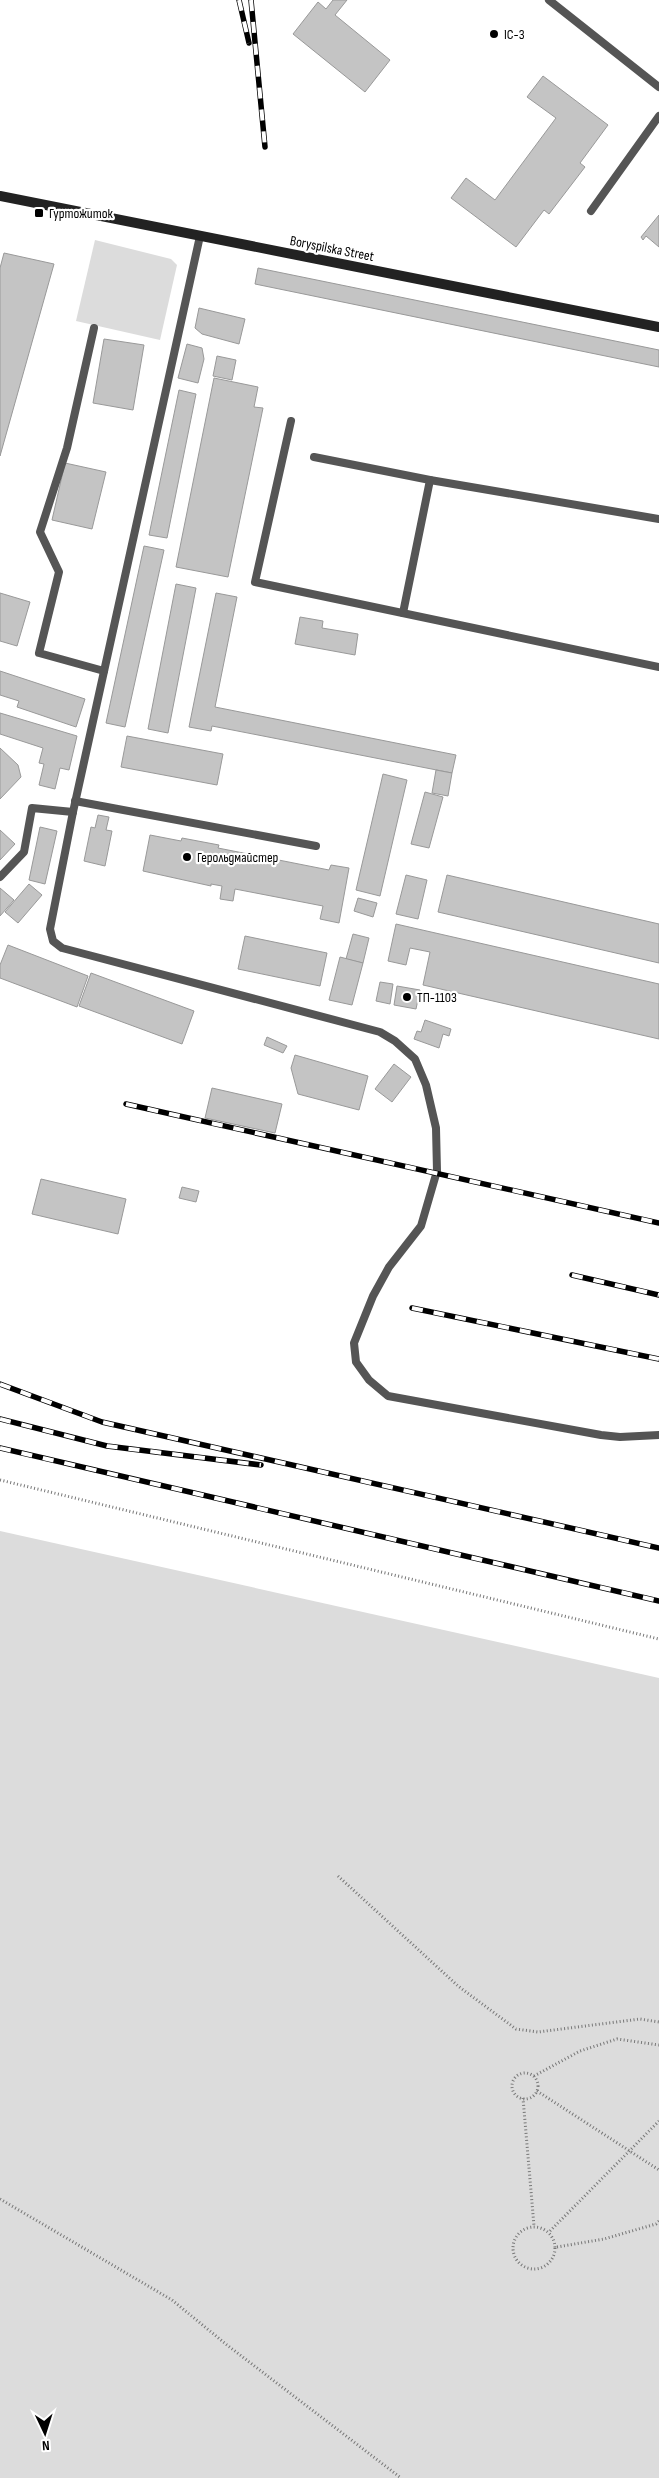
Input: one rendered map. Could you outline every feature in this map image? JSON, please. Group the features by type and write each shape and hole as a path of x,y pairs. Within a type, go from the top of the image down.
{"main road":[{"name":"Boryspilska Street","path":"0,196 659,327"}],"lane":[{"path":"549,0 659,87"},
{"path":"591,211 659,116"},
{"path":"200,236 75,801 50,929 53,941 62,948 380,1032 395,1041 415,1060 426,1086 436,1128 437,1171 421,1226 389,1268 373,1296 354,1343 356,1362 369,1380 388,1396 529,1423 620,1437 659,1435"},
{"path":"94,328 67,448 40,532 60,572 39,653 104,671"},
{"path":"291,422 255,582 659,667"},
{"path":"314,457 430,480 659,519"},
{"path":"403,613 430,480"},
{"path":"75,801 316,846"},
{"path":"0,877 24,852 32,808 73,812"}],"path":[{"path":"0,1480 659,1639"},
{"path":"338,1876 458,1986 516,2029 538,2032 640,2019 659,2022"},
{"path":"534,2076 580,2051 617,2039 659,2045"},
{"path":"526,2073 534,2076 538,2083 536,2091 531,2097 523,2098 516,2095 512,2088 513,2080 518,2074 526,2073"},
{"path":"536,2091 659,2170"},
{"path":"523,2098 534,2226"},
{"path":"550,2232 659,2121"},
{"path":"0,2199 172,2300 227,2346 401,2478"},
{"path":"557,2247 604,2240 656,2224 659,2221"},
{"path":"534,2226 550,2232 557,2247 551,2263 535,2270 519,2264 512,2248 518,2232 534,2226"}],"shaded area":[{"path":"95,240 171,259 177,265 160,340 76,321"},
{"path":"0,1531 659,1678 659,2478 0,2478"}],"building":[{"path":"333,0 347,0 335,15 390,60 365,92 293,34 318,2 326,9"},
{"path":"543,76 608,125 580,163 585,167 549,214 544,210 516,247 451,198 466,178 495,200 556,118 527,97"},
{"path":"659,215 659,247 646,236 643,240 641,237"},
{"path":"4,253 54,264 0,456 0,268"},
{"path":"258,268 659,350 659,367 255,284"},
{"path":"199,308 245,319 239,344 202,334 195,328"},
{"path":"104,339 144,345 133,410 93,403"},
{"path":"187,344 202,348 204,359 198,383 178,378"},
{"path":"217,356 236,360 232,380 213,376"},
{"path":"214,378 258,387 254,407 263,408 228,577 176,567"},
{"path":"179,390 196,394 167,538 149,535"},
{"path":"65,463 106,472 92,529 52,520"},
{"path":"144,546 164,550 125,727 106,723"},
{"path":"176,584 196,588 168,733 148,729"},
{"path":"0,593 30,602 17,646 0,641"},
{"path":"216,593 237,597 215,707 456,755 452,773 212,726 211,731 189,727"},
{"path":"300,617 323,621 322,628 358,634 355,655 295,644"},
{"path":"0,671 85,699 76,727 17,707 19,701 0,695"},
{"path":"0,713 77,736 69,770 60,768 55,789 39,785 44,764 39,763 43,748 0,734"},
{"path":"127,736 223,754 217,785 121,767"},
{"path":"0,748 18,765 21,777 0,799"},
{"path":"436,770 452,773 448,796 432,793"},
{"path":"383,774 407,780 380,896 356,890"},
{"path":"425,792 443,797 429,848 411,844"},
{"path":"98,815 109,817 106,830 112,831 105,866 84,861 91,827 95,828"},
{"path":"40,827 57,831 45,884 29,880"},
{"path":"0,830 15,844 0,860"},
{"path":"150,835 181,841 182,838 219,845 218,848 329,870 331,865 349,868 339,923 320,919 323,906 235,889 233,901 220,899 222,886 211,884 211,886 143,871"},
{"path":"406,875 427,880 418,919 396,914"},
{"path":"447,875 659,924 659,963 438,912"},
{"path":"29,884 42,895 18,923 5,912"},
{"path":"0,888 14,900 0,916"},
{"path":"358,898 377,903 373,917 354,911"},
{"path":"396,924 659,984 659,1039 423,985 430,952 410,948 406,965 388,961"},
{"path":"353,934 369,938 363,963 346,959"},
{"path":"245,936 327,953 320,986 238,969"},
{"path":"8,945 88,976 77,1007 0,978 0,965"},
{"path":"340,957 363,963 352,1005 329,1000"},
{"path":"91,973 194,1011 182,1044 79,1006"},
{"path":"380,982 393,984 390,1004 376,1001"},
{"name":"ТП-1103","path":"397,986 420,990 416,1009 394,1005"},
{"path":"425,1020 451,1029 449,1036 443,1034 439,1048 414,1039 417,1031 421,1032"},
{"path":"267,1037 287,1046 283,1053 264,1045"},
{"path":"295,1055 368,1076 359,1110 298,1094 291,1068"},
{"path":"394,1064 411,1077 392,1102 375,1089"},
{"path":"212,1088 282,1104 275,1133 205,1118"},
{"path":"41,1179 126,1199 118,1234 32,1214"},
{"path":"182,1187 199,1191 196,1202 179,1198"}],"railway":[{"path":"239,0 249,43"},
{"path":"251,0 265,147"},
{"path":"126,1104 659,1223"},
{"path":"572,1275 659,1295"},
{"path":"412,1308 659,1359"},
{"path":"0,1384 102,1422 659,1548"},
{"path":"0,1419 107,1446 261,1465"},
{"path":"0,1448 659,1601"}],"place":[{"name":"ІС-3","path":"494,34"},
{"name":"Гуртожиток","path":"39,213"},
{"name":"Герольдмайстер","path":"187,857"},
{"name":"ТП-1103","path":"407,997"}]}
